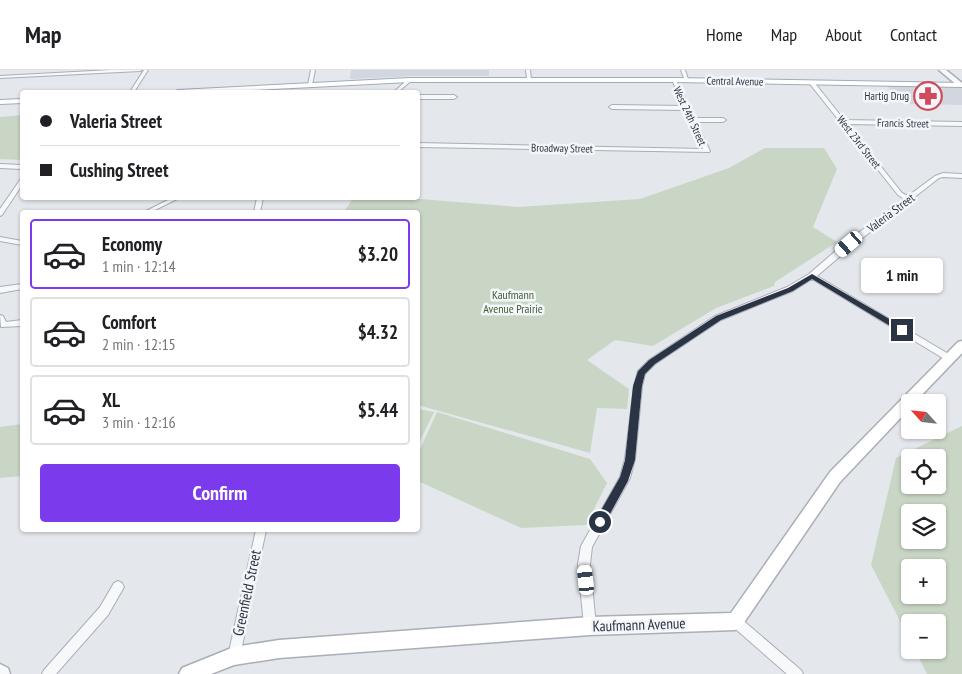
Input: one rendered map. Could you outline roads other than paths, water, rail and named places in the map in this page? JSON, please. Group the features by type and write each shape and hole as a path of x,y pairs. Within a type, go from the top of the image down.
{"main road":[{"name":"Central Avenue","path":"216,90 410,80 529,79 688,80 961,86"},
{"path":"0,102 20,101"},
{"path":"735,621 835,477 962,345"},
{"name":"Kaufmann Avenue","path":"188,674 234,656 279,649 590,626 735,621"}],"street":[{"path":"0,77 140,70"},
{"path":"133,90 146,70"},
{"path":"310,85 313,70"},
{"path":"528,70 529,79"},
{"path":"683,70 688,80"},
{"path":"942,70 961,86"},
{"path":"398,90 410,80"},
{"name":"West 24th Street","path":"674,80 707,151"},
{"name":"West 23rd Street","path":"812,83 900,194 909,200"},
{"path":"420,97 454,98"},
{"path":"612,107 686,108"},
{"path":"692,120 723,120"},
{"name":"Francis Street","path":"843,122 962,124"},
{"name":"Broadway Street","path":"420,145 707,151"},
{"path":"0,166 20,166"},
{"name":"Valeria Street","path":"590,626 584,564 587,546 624,478 630,460 641,373 652,362 718,318 790,290 812,276 849,244 937,178 943,175 962,176"},
{"path":"0,214 20,184"},
{"path":"151,210 172,200"},
{"path":"0,239 20,243"},
{"path":"812,276 949,358"},
{"path":"0,290 20,287"},
{"path":"1,324 20,323"},
{"name":"Greenfield Street","path":"234,656 261,532"},
{"path":"48,674 104,611 118,587"},
{"path":"735,621 797,674"}],"place":[{"name":"Hartig Drug","path":"928,96"}],"park label":[{"name":"Kaufmann Avenue Prairie","path":"513,302"}]}
